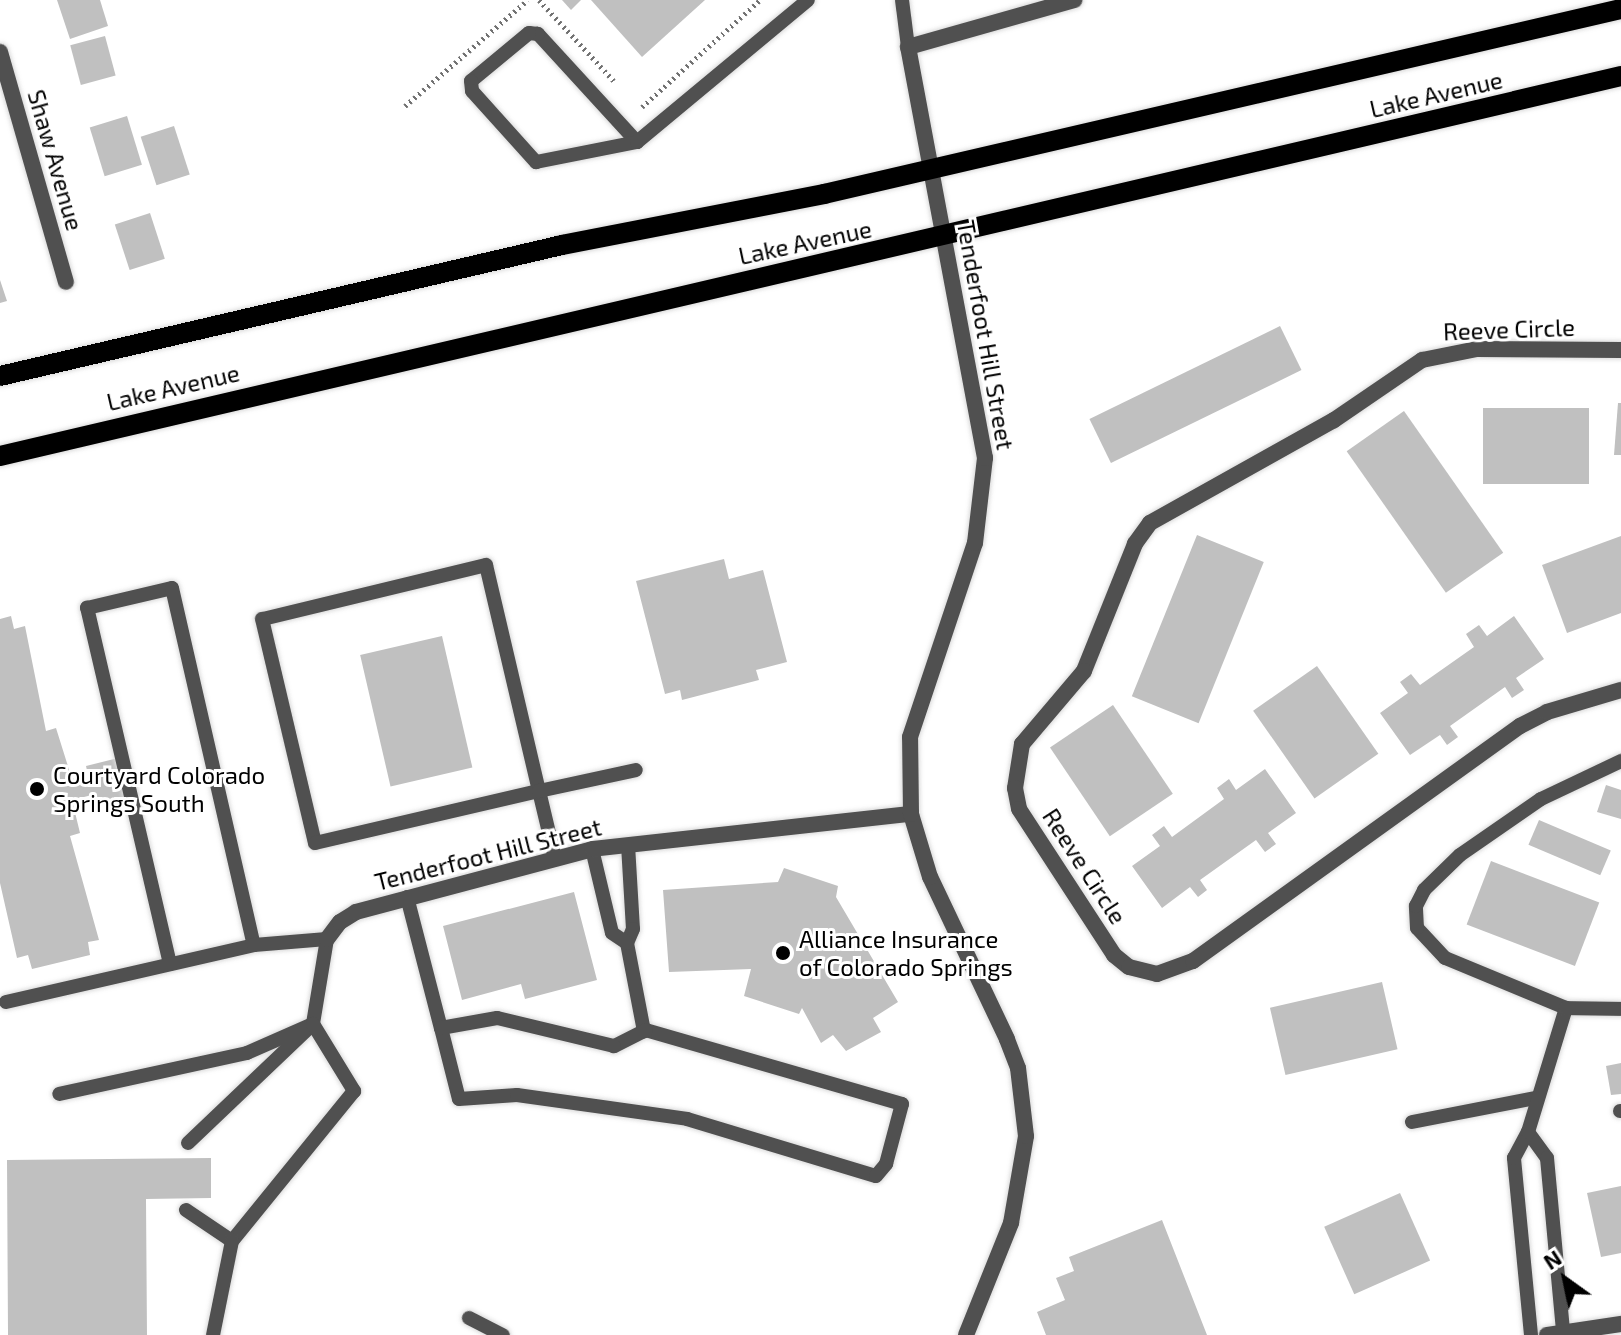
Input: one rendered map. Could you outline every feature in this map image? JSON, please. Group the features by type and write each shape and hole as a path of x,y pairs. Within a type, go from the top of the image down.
{"main road":[{"name":"Lake Avenue","path":"0,376 562,245 824,194 1621,9"},
{"name":"Lake Avenue","path":"0,456 947,238 1621,76"}],"street":[{"path":"908,47 1074,0"},
{"name":"Tenderfoot Hill Street","path":"908,47 930,168 947,238 984,472 971,557 910,737 911,814 930,877 1007,1039 1024,1105 1022,1173 1011,1223 966,1335"},
{"name":"Shaw Avenue","path":"0,52 6,97 66,282"},
{"name":"Reeve Circle","path":"1621,350 1477,349 1422,360 1334,420 1150,523 1135,544 1084,671 1022,744 1015,788 1019,809 1114,955 1129,967 1157,974 1193,961 1520,726 1621,690"},
{"name":"Tenderfoot Hill Street","path":"327,939 340,922 356,912 592,849 911,814"},
{"path":"1555,1334 1611,1328"}],"lane":[{"path":"637,142 538,34 529,33 471,81 472,91 536,162 637,142 808,0"},
{"path":"902,0 908,47"},
{"path":"555,858 539,791 486,565 262,619 315,843 539,791 636,770"},
{"path":"170,964 87,608 101,604 172,588 254,945"},
{"path":"1621,761 1541,799 1460,855 1424,890 1416,906 1417,928 1445,958 1566,1008 1621,1009"},
{"path":"628,845 633,929 627,943 644,1031"},
{"path":"592,849 612,933 627,943"},
{"path":"407,897 459,1099 517,1095 687,1119 876,1176 886,1164 902,1104 644,1031 614,1046 497,1018 441,1028"},
{"path":"6,1002 254,945 327,939 313,1024 188,1143"},
{"path":"1531,1335 1514,1158 1528,1132 1535,1098 1566,1008"},
{"path":"59,1094 247,1053 313,1024"},
{"path":"213,1335 232,1241 354,1091 313,1024"},
{"path":"1412,1122 1535,1098"},
{"path":"1528,1132 1547,1158 1555,1334"},
{"path":"186,1210 232,1241"},
{"path":"469,1318 503,1335"}],"path":[{"path":"405,106 528,0"},
{"path":"539,0 620,88"},
{"path":"629,99 639,110 760,0"}],"building":[{"path":"57,0 100,0 108,26 70,39"},
{"path":"562,0 581,0 571,10"},
{"path":"591,0 705,0 642,57"},
{"path":"105,36 116,76 81,85 70,45"},
{"path":"127,116 142,165 105,176 90,127"},
{"path":"174,126 190,175 156,185 141,137"},
{"path":"150,213 165,259 130,270 115,224"},
{"path":"0,280 7,301 0,303"},
{"path":"1280,326 1301,370 1111,463 1089,419"},
{"path":"1618,403 1621,403 1621,455 1614,455"},
{"path":"1483,408 1589,408 1589,484 1483,484"},
{"path":"1404,411 1503,553 1446,593 1347,451"},
{"path":"1197,535 1264,562 1199,723 1132,696"},
{"path":"1621,536 1621,613 1567,633 1542,565"},
{"path":"724,559 729,579 763,570 787,662 756,670 759,680 682,700 680,690 665,694 636,581"},
{"name":"Courtyard Colorado Springs South","path":"11,616 14,629 25,626 46,731 56,728 72,779 88,775 86,766 122,757 131,795 95,804 92,795 72,800 80,833 70,836 99,940 88,942 90,955 32,969 28,955 17,958 0,883 0,619"},
{"path":"1514,616 1544,659 1516,678 1524,690 1512,698 1505,687 1450,726 1458,737 1447,745 1440,735 1410,755 1380,713 1408,693 1400,682 1411,674 1420,685 1474,647 1466,634 1479,625 1487,636"},
{"path":"442,636 472,768 391,786 360,655"},
{"path":"1317,666 1378,754 1314,798 1253,711"},
{"path":"1113,705 1173,794 1110,836 1050,747"},
{"path":"1265,769 1296,813 1268,833 1276,844 1265,852 1256,840 1200,880 1207,890 1198,897 1190,887 1162,908 1132,866 1160,846 1152,835 1164,826 1172,837 1224,799 1217,788 1229,779 1236,790"},
{"path":"1606,785 1621,790 1621,819 1597,812"},
{"path":"1539,820 1611,850 1600,875 1528,845"},
{"path":"1491,861 1599,903 1575,966 1467,924"},
{"path":"784,868 838,886 836,897 898,1002 873,1018 881,1032 846,1051 833,1035 821,1043 802,1008 799,1014 744,996 751,969 669,972 663,890 778,882"},
{"path":"574,892 597,980 525,999 521,984 462,1000 443,926"},
{"path":"1382,982 1398,1049 1285,1075 1270,1008"},
{"path":"1621,1063 1621,1094 1611,1095 1606,1066"},
{"path":"211,1158 211,1198 146,1199 147,1335 8,1335 7,1160"},
{"path":"1621,1186 1621,1253 1601,1257 1587,1193"},
{"path":"1400,1193 1430,1261 1354,1294 1324,1227"},
{"path":"1162,1220 1207,1335 1046,1335 1037,1312 1065,1300 1056,1278 1074,1271 1069,1257"}],"place":[{"name":"Courtyard Colorado Springs South","path":"37,789"},
{"name":"Alliance Insurance of Colorado Springs","path":"783,953"}]}
